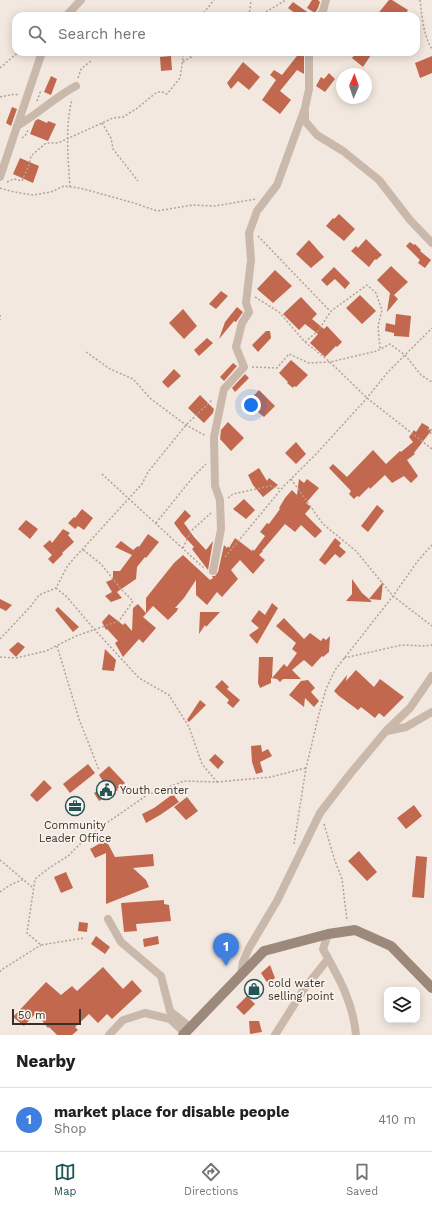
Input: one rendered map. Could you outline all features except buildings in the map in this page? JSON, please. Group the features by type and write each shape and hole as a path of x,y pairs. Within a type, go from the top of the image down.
{"street":[{"path":"70,12 81,0"},
{"path":"322,12 326,0"},
{"path":"3,179 17,126 41,56"},
{"path":"213,571 221,529 220,500 215,486 214,440 224,389 244,367 236,347 242,323 249,312 246,303 251,260 249,234 257,211 277,185 305,108 309,89 309,56"},
{"path":"17,126 29,119 66,91 76,86"},
{"path":"305,108 306,121 317,135 343,151 379,180 410,220 432,243"},
{"path":"241,974 243,962 249,948 277,901 320,813 386,731 410,708 432,676"},
{"path":"386,731 406,727 432,712"},
{"path":"108,919 121,942 161,976 170,1012 186,1032"},
{"path":"186,1032 264,951 328,934 355,930 392,946 432,988"},
{"path":"328,934 323,950 343,985 354,1017 356,1035"},
{"path":"275,1035 304,989 328,959"},
{"path":"109,1035 123,1020 145,1013 170,1019 186,1032"}],"path":[{"path":"204,12 214,0"},
{"path":"250,12 252,0"},
{"path":"266,12 286,0"},
{"path":"420,0 424,26 429,45 432,49"},
{"path":"0,68 14,56"},
{"path":"3,179 22,181 30,166 32,156 46,144 58,143 113,118 124,117 157,92 167,94 180,78 184,56"},
{"path":"183,62 193,56"},
{"path":"70,187 68,139 69,116 81,68 91,61"},
{"path":"0,97 15,94 27,98"},
{"path":"102,123 111,138 113,150 138,181"},
{"path":"0,188 33,195 51,192 64,186 80,188 134,203 157,212 193,205 215,206 254,199 266,200"},
{"path":"251,229 331,311"},
{"path":"305,342 318,331 331,311 368,285 376,293 382,310 378,326 380,349"},
{"path":"247,292 279,312 305,342 330,362 367,398 432,449"},
{"path":"0,315 0,320"},
{"path":"224,558 291,479 318,452 367,398 387,373 432,328"},
{"path":"244,367 276,368 289,354 309,363 330,362 380,349 390,344 405,355 421,375 432,382"},
{"path":"86,352 110,369 133,379 151,399 186,425 214,440"},
{"path":"0,639 31,606 39,595 56,588 68,565 142,484 148,472 186,425 224,389"},
{"path":"432,430 428,429 432,435"},
{"path":"156,523 193,476 202,469 214,454"},
{"path":"102,474 211,575 213,571"},
{"path":"291,479 323,524 356,551 393,596 432,626"},
{"path":"294,847 306,768 326,689 335,670 393,596 417,562 432,545"},
{"path":"0,657 16,658 46,651 94,629 119,620 133,601 121,589 101,564 82,550"},
{"path":"56,588 67,597 139,678 169,695 189,727 202,764 217,782"},
{"path":"344,658 402,645 432,645"},
{"path":"57,646 79,719 99,770"},
{"path":"41,944 27,933 35,879 68,856 88,836 147,795 184,780 217,782 271,777 306,768"},
{"path":"320,813 327,830 335,861 342,879 349,931"},
{"path":"0,860 33,888"},
{"path":"0,892 10,885 24,880"},
{"path":"0,972 41,944 84,938"}],"place":[{"name":"Youth center","path":"106,790"},
{"name":"Community Leader Office","path":"75,806"},
{"name":"market place for disable people","path":"226,966"},
{"name":"cold water selling point","path":"254,989"}]}
